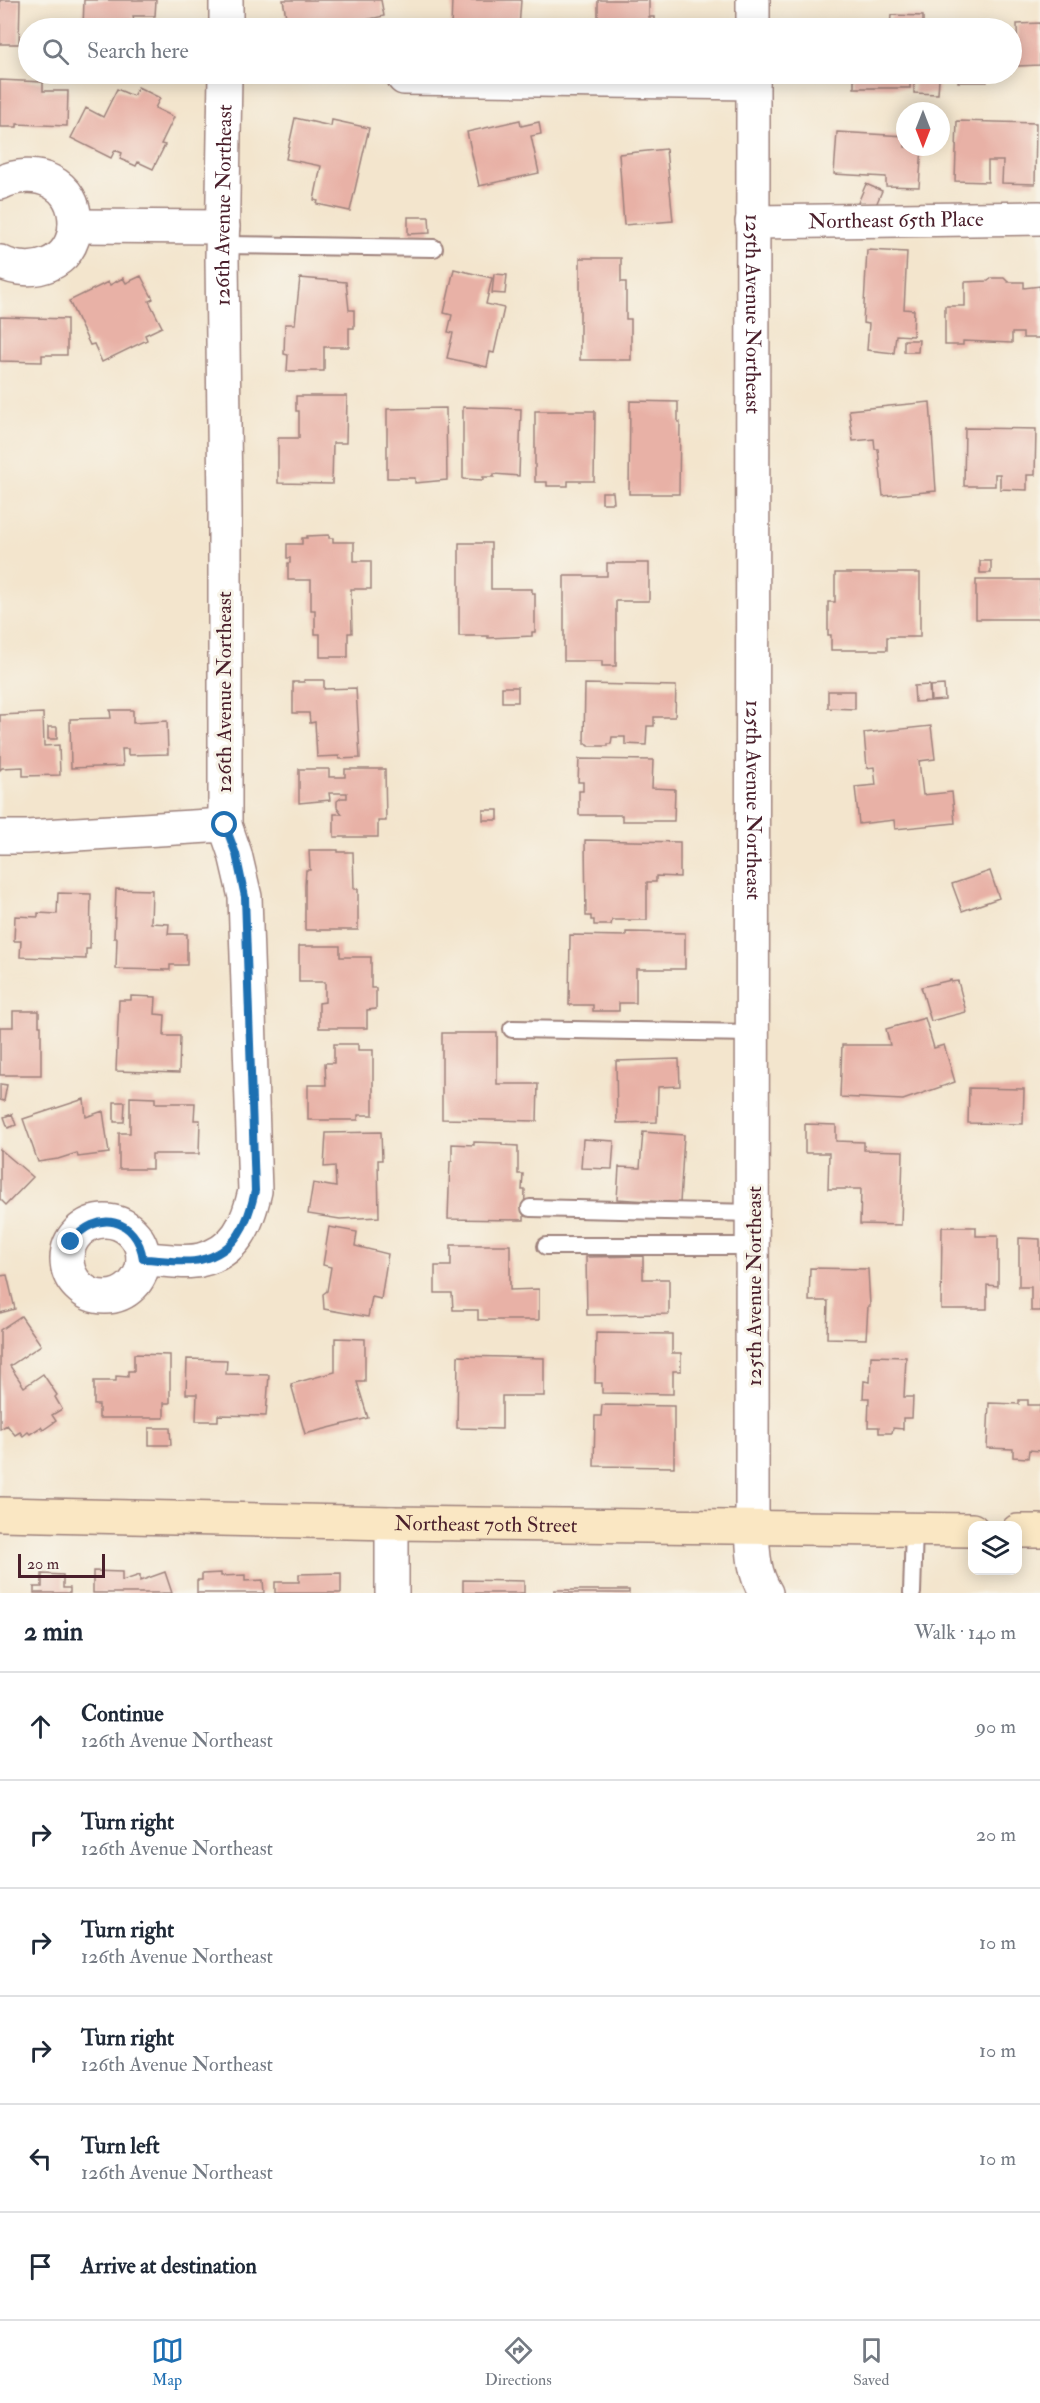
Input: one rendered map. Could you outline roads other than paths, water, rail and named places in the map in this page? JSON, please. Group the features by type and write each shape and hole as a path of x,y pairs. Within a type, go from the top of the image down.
{"main road":[{"name":"Northeast 70th Street","path":"0,1514 968,1530"},
{"path":"1022,1531 1040,1531"}],"street":[{"path":"226,0 226,18"},
{"path":"753,0 753,18"},
{"name":"126th Avenue Northeast","path":"143,1259 199,1261 227,1249 242,1232 250,1213 255,1191 245,897 236,854 225,825 223,236 225,84"},
{"name":"125th Avenue Northeast","path":"753,84 755,1246 752,1527 753,1558 760,1583 766,1593"},
{"path":"0,183 14,176 29,174 57,185 74,210 75,226 71,242 62,256 48,265 33,270 16,269 0,262"},
{"name":"Northeast 65th Place","path":"752,222 1040,218"},
{"path":"75,226 223,236"},
{"path":"0,837 225,825"},
{"path":"392,1522 392,1593"}],"lane":[{"path":"223,236 434,248"},
{"path":"512,1029 754,1033"},
{"path":"530,1208 755,1213"},
{"path":"546,1246 755,1246"},
{"path":"912,1593 914,1529"}]}
